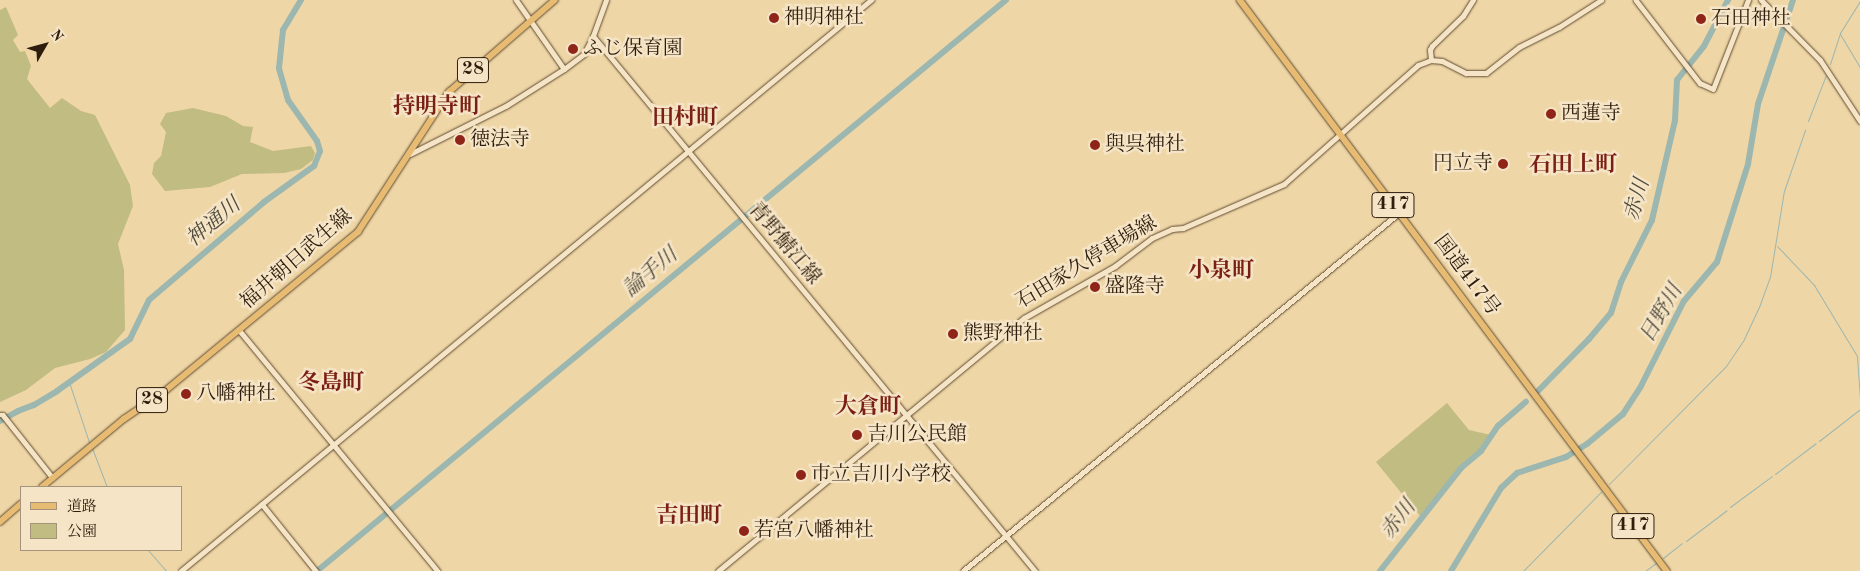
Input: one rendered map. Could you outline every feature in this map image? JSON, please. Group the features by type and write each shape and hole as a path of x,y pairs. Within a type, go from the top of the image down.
{"main road":[{"path":"516,0 564,68 584,54 593,36"},
{"name":"福井朝日武生線","path":"43,486 95,443 165,391 240,331 358,232 449,92 556,0"},
{"name":"国道417号","path":"1240,0 1667,571"},
{"path":"1431,60 1448,63 1470,74 1486,72 1519,47 1570,21 1602,0"},
{"path":"1762,0 1812,50 1835,80 1860,121"},
{"name":"青野鯖江線","path":"593,36 1035,571"},
{"name":"石田家久停車場線","path":"718,571 1024,318 1115,266 1152,238 1172,229 1183,228 1284,184 1418,65 1431,60"},
{"path":"0,522 20,505"}],"street":[{"path":"593,36 606,0"},
{"path":"181,571 871,0"},
{"path":"1431,60 1430,50 1432,46 1463,16 1473,0"},
{"path":"1636,0 1700,83 1713,90 1748,0"},
{"path":"409,155 506,106 564,68"},
{"path":"963,571 1399,213"},
{"path":"240,331 438,571"},
{"path":"2,415 53,478"},
{"path":"262,504 316,571"}],"green space":[{"path":"6,7 18,35 13,40 20,52 25,51 31,66 27,79 50,108 62,98 81,111 95,115 130,185 133,206 118,244 124,270 125,330 106,352 90,359 55,368 26,390 0,402 0,10"},
{"path":"193,108 226,116 243,126 253,127 250,142 273,151 311,146 315,153 313,160 301,169 284,173 242,174 210,187 165,191 152,174 154,163 161,156 166,132 160,124 166,113"},
{"path":"1447,403 1469,430 1491,435 1473,457 1459,466 1421,517 1376,462"}],"waterway":[{"name":"神通川","path":"0,421 34,405 57,391 130,339 149,300 264,202 314,166 320,151 317,141 288,100 279,68 283,30 301,0"},
{"name":"論手川","path":"317,571 1006,0"},
{"name":"赤川","path":"1538,391 1589,339 1611,313 1621,282 1652,220 1675,120 1677,80 1704,46 1728,0"},
{"name":"日野川","path":"1451,571 1501,488 1517,473 1566,457 1587,444 1623,414 1641,386 1684,301 1717,262 1748,164 1758,104 1793,0"},
{"path":"1830,64 1840,33 1860,1"},
{"path":"1840,34 1860,67"},
{"path":"1808,121 1826,75"},
{"path":"1609,484 1726,366 1744,339 1770,277 1784,191 1805,130"},
{"path":"1777,246 1814,285 1857,356 1860,399"},
{"path":"69,382 90,445"},
{"name":"赤川","path":"1380,571 1461,468 1481,451 1498,426 1526,402"},
{"path":"1819,441 1859,410"},
{"path":"1775,474 1816,443"},
{"path":"92,448 107,486"},
{"path":"1730,507 1772,476"},
{"path":"1523,571 1601,492"},
{"path":"1686,541 1727,510"},
{"path":"1663,558 1682,543"},
{"path":"149,551 166,571"},
{"path":"1645,571 1656,563"}],"place":[{"name":"神明神社","path":"774,18"},
{"name":"石田神社","path":"1701,19"},
{"name":"ふじ保育園","path":"573,49"},
{"name":"西蓮寺","path":"1551,114"},
{"name":"徳法寺","path":"460,140"},
{"name":"與呉神社","path":"1095,145"},
{"name":"円立寺","path":"1503,164"},
{"name":"盛隆寺","path":"1095,287"},
{"name":"熊野神社","path":"953,334"},
{"name":"八幡神社","path":"186,394"},
{"name":"吉川公民館","path":"857,435"},
{"name":"市立吉川小学校","path":"801,475"},
{"name":"若宮八幡神社","path":"744,531"}],"district":[{"name":"持明寺町","path":"437,108"},
{"name":"田村町","path":"685,119"},
{"name":"石田上町","path":"1573,166"},
{"name":"小泉町","path":"1221,272"},
{"name":"冬島町","path":"331,384"},
{"name":"大倉町","path":"868,408"},
{"name":"吉田町","path":"689,517"}]}
